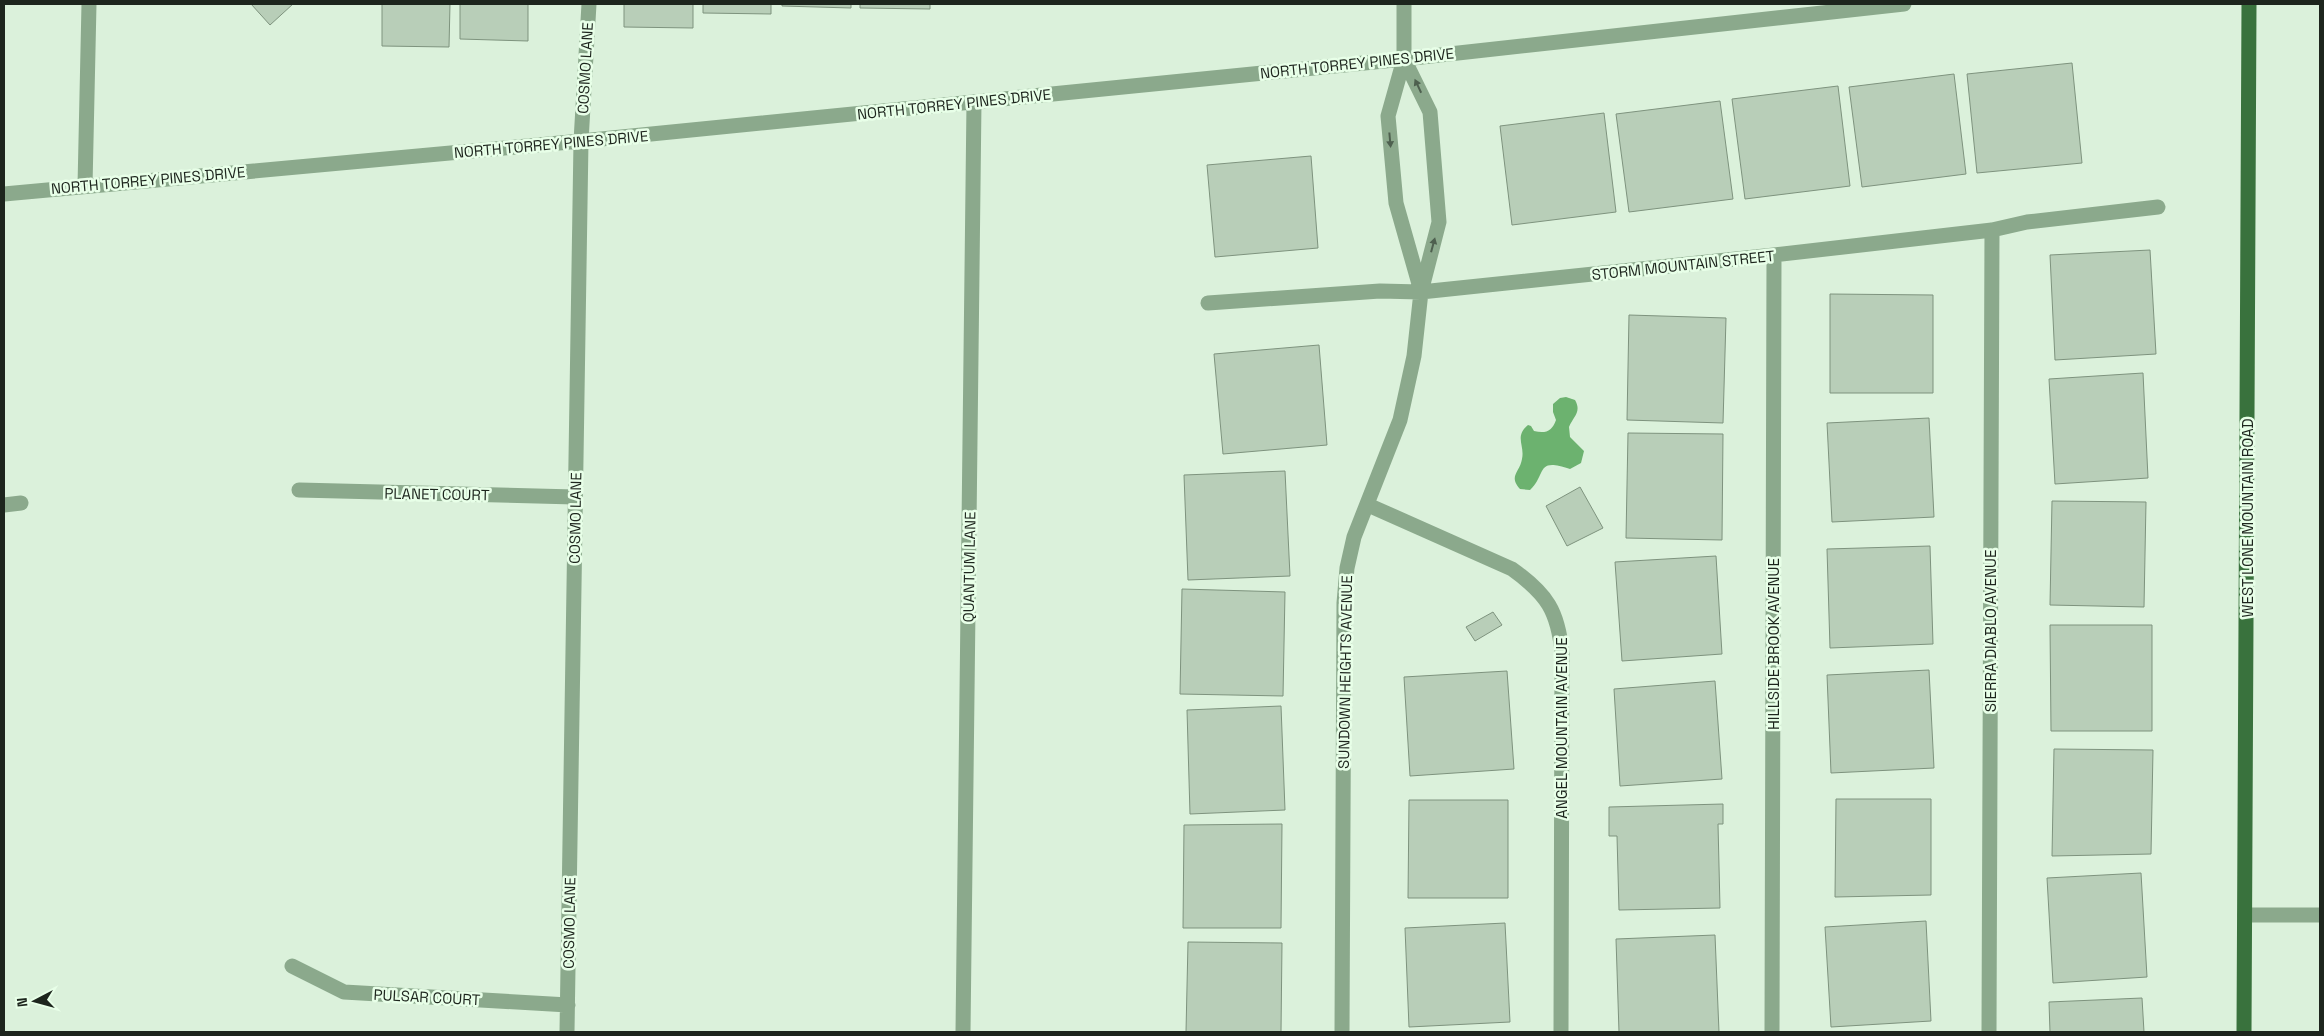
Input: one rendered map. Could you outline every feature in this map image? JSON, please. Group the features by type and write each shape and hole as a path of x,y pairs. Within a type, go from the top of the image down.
{"main road":[{"name":"WEST LONE MOUNTAIN ROAD","path":"2244,1032 2249,4"}],"street":[{"path":"85,186 89,4"},
{"name":"COSMO LANE","path":"567,1032 581,142 589,4"},
{"path":"1404,4 1404,59"},
{"name":"NORTH TORREY PINES DRIVE","path":"4,194 581,142 1404,59 1904,4"},
{"name":"SUNDOWN HEIGHTS AVENUE","path":"1404,59 1388,116 1396,203 1421,292"},
{"name":"SUNDOWN HEIGHTS AVENUE","path":"1342,1032 1344,603 1347,568 1354,537 1400,420 1414,356 1421,292 1440,222 1430,112 1404,59"},
{"name":"QUANTUM LANE","path":"963,1032 974,102"},
{"name":"STORM MOUNTAIN STREET","path":"1208,303 1380,291 1421,292 1992,230 2027,222 2158,207"},
{"name":"SIERRA DIABLO AVENUE","path":"1988,1032 1992,230"},
{"name":"HILLSIDE BROOK AVENUE","path":"1772,1032 1774,255"},
{"name":"PLANET COURT","path":"299,490 575,497"},
{"path":"4,505 21,503"},
{"name":"ANGEL MOUNTAIN AVENUE","path":"1368,505 1512,569 1532,583 1549,604 1560,627 1562,653 1561,1032"},
{"path":"2245,915 2320,915"},
{"name":"PULSAR COURT","path":"292,966 344,992 568,1005"}],"shaded area":[{"path":"1566,397 1575,400 1578,408 1569,427 1570,437 1584,451 1581,463 1570,469 1551,465 1546,466 1530,490 1520,489 1515,481 1515,477 1523,454 1521,437 1524,429 1528,425 1534,431 1548,431 1553,427 1556,420 1553,404 1560,398"}],"building":[{"path":"251,4 293,4 270,25"},
{"path":"382,4 450,4 449,47 382,46"},
{"path":"460,4 528,4 528,41 460,39"},
{"path":"624,4 693,4 693,28 624,27"},
{"path":"703,4 771,4 771,14 703,13"},
{"path":"782,4 851,4 851,8 782,6"},
{"path":"860,4 930,4 930,9 860,8"},
{"path":"2072,63 2082,163 1977,173 1967,74"},
{"path":"1954,74 1966,174 1862,187 1849,87"},
{"path":"1838,86 1850,186 1745,199 1732,99"},
{"path":"1720,101 1733,199 1629,212 1616,114"},
{"path":"1604,113 1616,212 1512,225 1500,126"},
{"path":"1311,156 1318,248 1215,257 1207,165"},
{"path":"2150,250 2156,354 2055,360 2050,255"},
{"path":"1830,294 1933,295 1933,393 1830,393"},
{"path":"1629,315 1726,318 1723,423 1627,420"},
{"path":"1319,345 1327,445 1223,454 1214,354"},
{"path":"2143,373 2148,478 2055,484 2049,379"},
{"path":"1929,418 1934,517 1832,522 1827,423"},
{"path":"1628,433 1723,434 1722,540 1626,538"},
{"path":"1285,471 1290,576 1188,580 1184,475"},
{"path":"1580,487 1603,528 1567,546 1546,506"},
{"path":"2052,501 2146,502 2144,607 2050,605"},
{"path":"1930,546 1933,644 1830,648 1827,549"},
{"path":"1716,556 1722,654 1622,661 1615,562"},
{"path":"1182,589 1285,592 1283,696 1180,694"},
{"path":"1493,612 1502,625 1475,641 1466,627"},
{"path":"2050,625 2152,625 2152,731 2051,731"},
{"path":"1929,670 1934,768 1831,773 1827,675"},
{"path":"1507,671 1514,769 1410,776 1404,677"},
{"path":"1715,681 1722,779 1620,786 1614,689"},
{"path":"1281,706 1285,810 1190,814 1187,710"},
{"path":"2054,749 2153,750 2151,854 2052,856"},
{"path":"1836,799 1931,799 1931,895 1835,897"},
{"path":"1409,800 1508,800 1508,898 1408,898"},
{"path":"1723,804 1723,824 1718,824 1720,908 1619,910 1617,836 1609,836 1609,807"},
{"path":"1282,824 1281,928 1183,928 1184,825"},
{"path":"2141,873 2147,977 2053,983 2047,878"},
{"path":"1926,921 1931,1021 1831,1027 1825,927"},
{"path":"1505,923 1510,1022 1409,1027 1405,928"},
{"path":"1715,935 1719,1032 1619,1032 1616,939"},
{"path":"1188,942 1282,943 1281,1032 1186,1032"},
{"path":"2142,998 2144,1032 2050,1032 2049,1002"}]}
